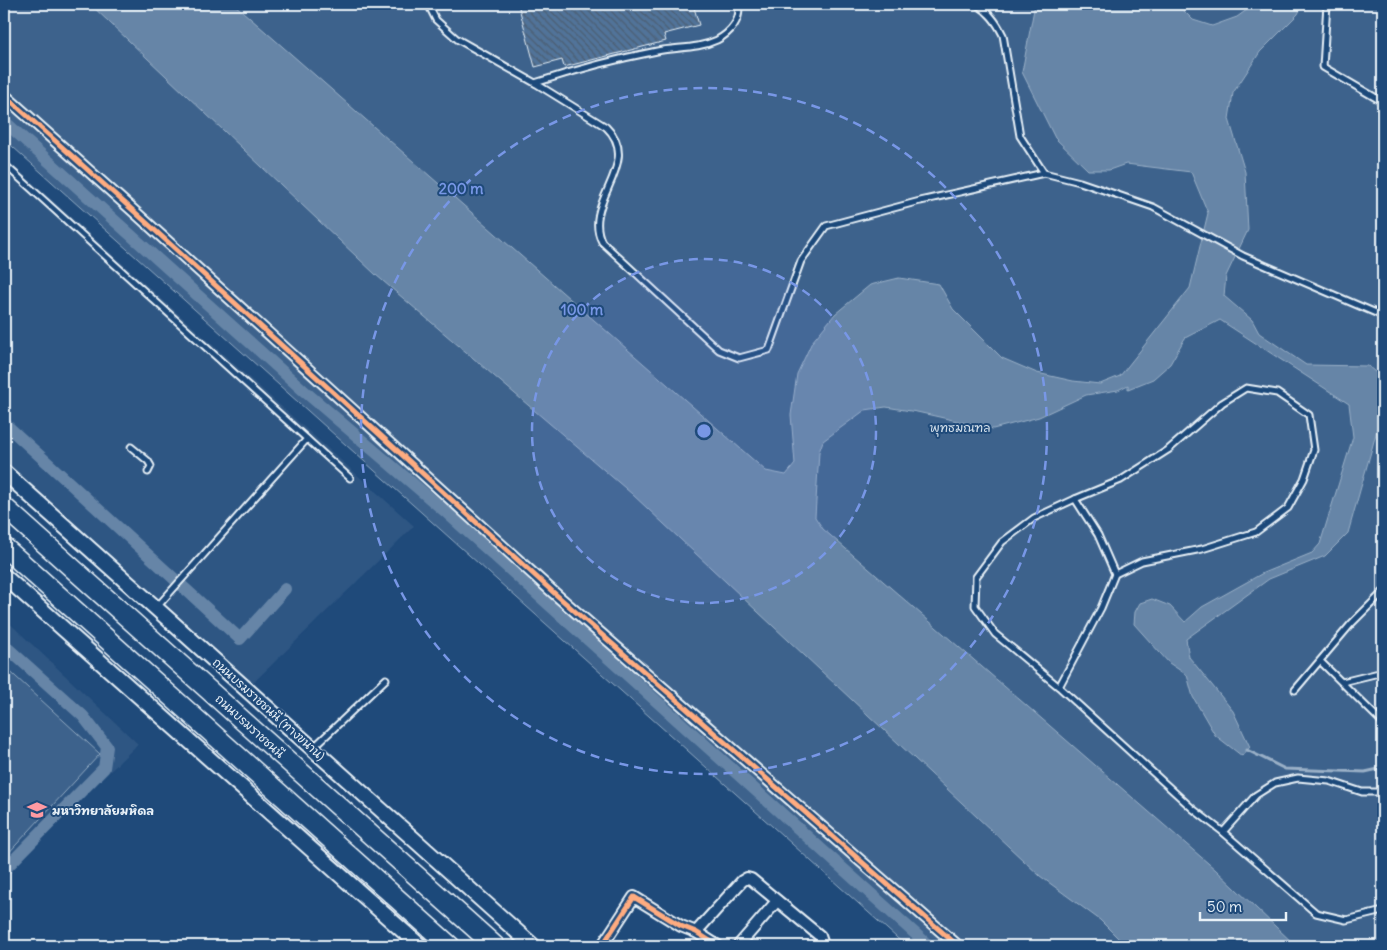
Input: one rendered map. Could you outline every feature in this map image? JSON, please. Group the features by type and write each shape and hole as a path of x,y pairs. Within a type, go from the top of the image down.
{"highway":[{"name":"ถนนบรมราชชนนี","path":"4,507 495,946"},
{"path":"4,547 450,946"}],"main road":[{"name":"ถนนบรมราชชนนี (ทางขนาน)","path":"4,472 533,946"},
{"path":"4,576 419,946"}],"street":[{"path":"4,95 138,214 553,592 958,946"},
{"path":"696,932 742,881 747,878 751,879 820,936 822,946"},
{"path":"602,946 634,897 718,946"},
{"path":"738,946 777,901"}],"lane":[{"path":"428,4 436,20 457,39 535,83 606,126 613,133 618,143 618,165 608,186 597,225 597,233 602,242 719,350 739,358 768,350 801,261 826,226 920,201 1044,173 1080,182 1153,207 1243,256 1383,316"},
{"path":"535,83 570,72 658,50 682,49 715,41 730,30 737,21 740,15 738,4"},
{"path":"976,4 988,12 998,24 1003,34 1020,136 1044,173"},
{"path":"1327,4 1323,67 1383,102"},
{"path":"4,164 350,478"},
{"path":"1059,687 1102,608 1115,574 1142,561 1202,549 1256,532 1288,508 1304,478 1314,450 1309,415 1276,393 1246,388 1222,403 1168,450 1121,480 1034,518 1002,542 976,578 975,606 995,634 1059,687 1192,809 1223,832 1316,913 1346,920 1383,911"},
{"path":"156,608 307,439"},
{"path":"131,447 151,466 148,472"},
{"path":"1075,499 1098,535 1115,574"},
{"path":"1295,690 1351,624 1383,592"},
{"path":"1320,660 1383,723"},
{"path":"1342,682 1383,672"},
{"path":"312,748 386,679"},
{"path":"1223,832 1256,795 1275,783 1298,778 1329,781 1362,792 1383,792"}],"shaded area":[{"path":"90,4 234,4 766,471 786,475 795,464 791,415 797,374 812,342 835,314 870,285 899,278 939,284 953,309 1002,358 1037,373 1073,381 1100,384 1120,376 1190,288 1208,213 1191,172 1126,164 1109,170 1088,170 1055,138 1022,72 1035,4 1181,4 1181,8 1193,20 1212,26 1237,17 1255,4 1303,4 1298,14 1260,52 1233,93 1229,119 1245,172 1248,230 1226,276 1224,296 1252,320 1259,333 1306,365 1368,366 1382,378 1383,409 1348,533 1325,556 1269,579 1186,639 1189,657 1233,711 1250,747 1242,756 1215,735 1193,697 1187,675 1169,663 1134,624 1135,612 1140,603 1152,599 1170,606 1185,622 1202,607 1263,573 1312,553 1320,544 1353,437 1349,404 1220,320 1185,338 1170,364 1153,379 1128,389 1128,385 1118,390 1086,395 1039,417 993,429 886,407 865,410 823,441 819,452 815,517 823,529 1216,870 1296,946 1126,946 1100,920 1040,876 632,494 376,275"},
{"path":"4,157 414,526 253,683 4,460"},
{"name":"มหาวิทยาลัยมหิดล","path":"4,618 138,744 4,875"}],"green space":[{"name":"พุทธมณฑล","path":"4,4 1383,4 1383,946 906,946 4,139"},
{"path":"4,666 100,754 4,858"}],"building":[{"path":"518,4 693,4 699,25 664,34 666,41 564,67 562,60 535,67"}],"waterway":[{"path":"4,121 303,390 447,513 929,946"},
{"path":"4,423 240,639 285,589"},
{"path":"4,645 83,716 107,747 104,768 4,870"},
{"path":"1247,750 1285,769 1365,772 1383,768"}],"cycle path":[{"path":"4,95 553,592 958,946"},
{"path":"602,946 634,897 718,946"}],"place":[{"name":"มหาวิทยาลัยมหิดล","path":"37,810"}]}
